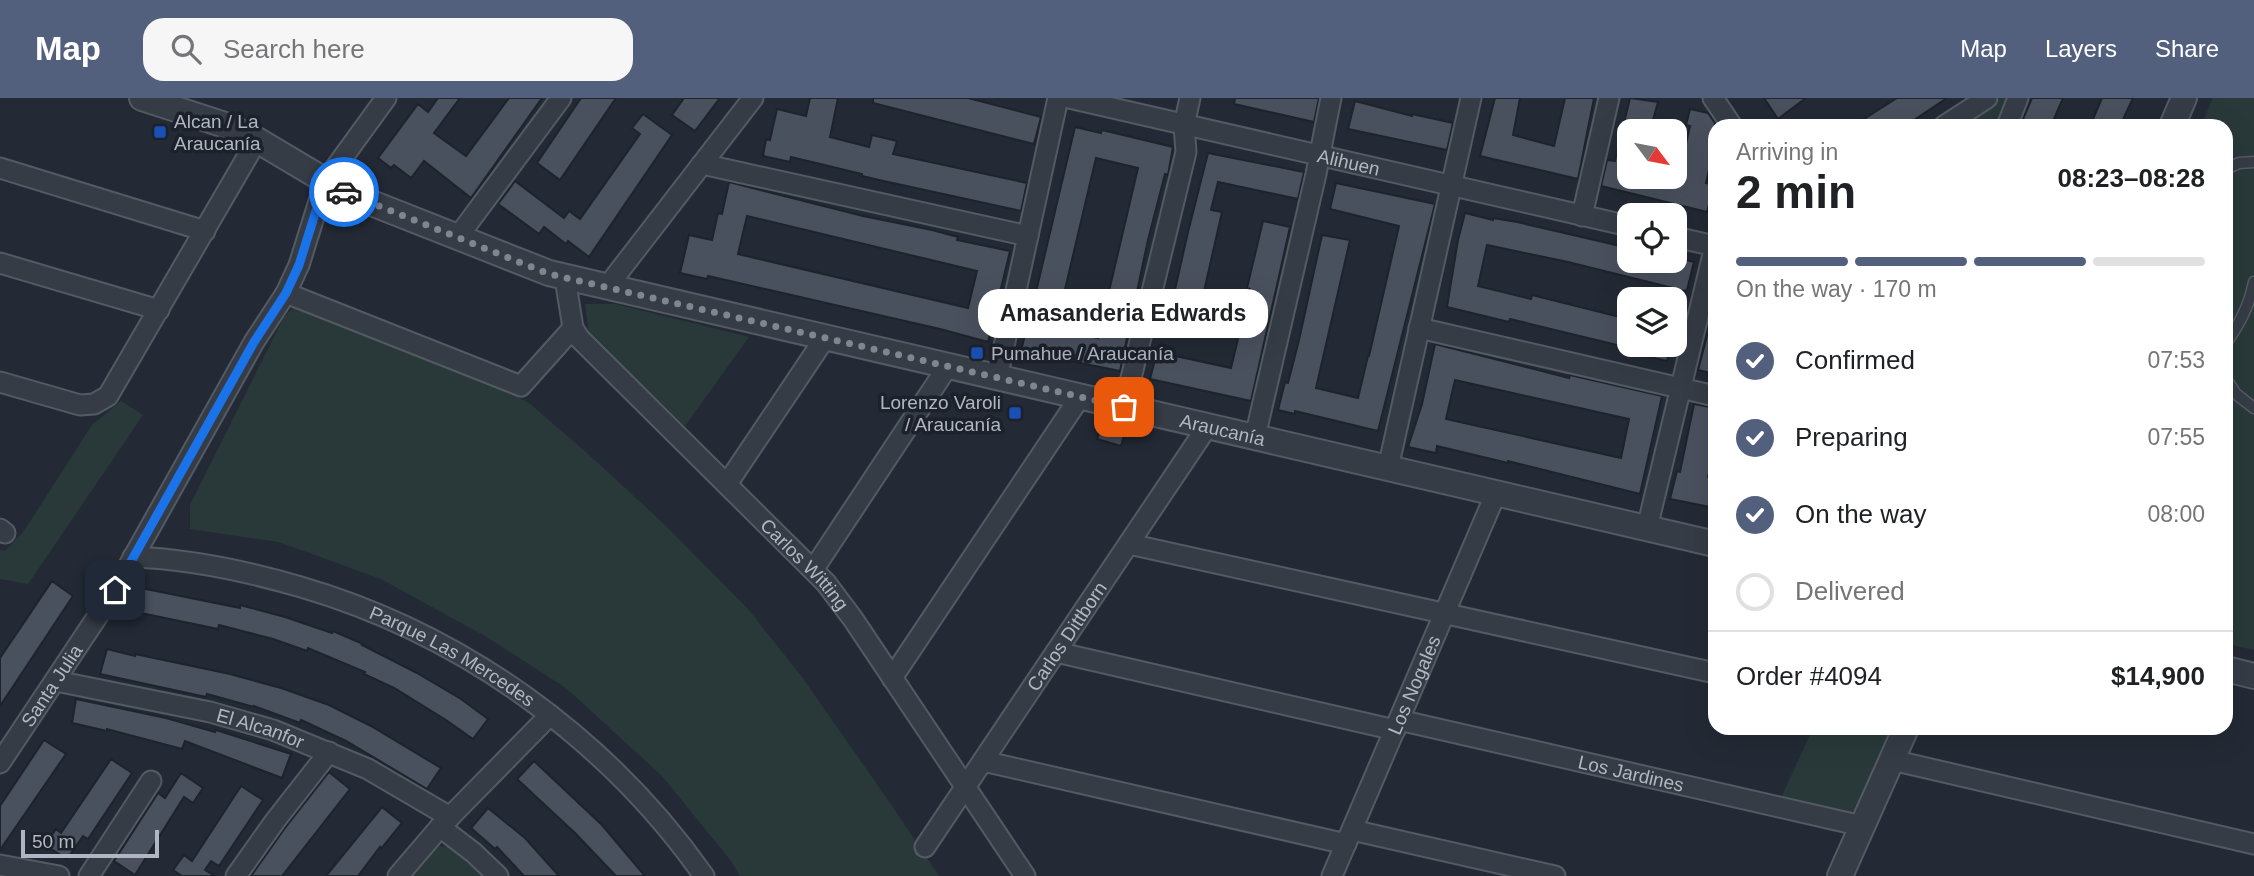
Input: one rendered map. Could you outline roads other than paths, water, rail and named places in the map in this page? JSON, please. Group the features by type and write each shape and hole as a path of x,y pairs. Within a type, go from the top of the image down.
{"street":[{"name":"Santa Julia","path":"0,763 56,681 134,557 254,342 286,293 299,265 325,182 386,98"},
{"path":"457,238 561,98"},
{"path":"997,378 1058,98"},
{"name":"Alihuen","path":"1069,98 1617,223"},
{"path":"1124,407 1186,152 1184,125 1190,98"},
{"path":"1255,437 1331,98"},
{"path":"1388,468 1471,98"},
{"path":"1582,215 1609,98"},
{"path":"1955,119 1987,98"},
{"path":"2010,119 2018,98"},
{"path":"2175,119 2184,98"},
{"name":"Araucanía","path":"153,100 228,126 257,140 325,182 368,203 534,269 565,278 1708,542"},
{"path":"607,287 748,100"},
{"path":"1718,100 1728,119"},
{"path":"0,382 74,404 94,404 108,396 257,140"},
{"path":"702,164 1028,236"},
{"path":"0,168 205,231"},
{"path":"1687,240 1708,244"},
{"path":"0,263 159,310"},
{"path":"1647,528 1708,275"},
{"path":"286,293 521,386 573,328 565,278"},
{"name":"Carlos Witting","path":"573,328 579,338 838,598 1025,876"},
{"path":"1419,328 1708,394"},
{"path":"727,484 825,338"},
{"path":"813,570 948,366"},
{"path":"892,678 1080,397"},
{"name":"Carlos Dittborn","path":"925,847 1207,426"},
{"name":"Los Nogales","path":"1332,876 1496,494"},
{"path":"1129,544 1708,671"},
{"name":"Parque Las Mercedes","path":"134,557 172,558 256,574 342,600 455,652 505,682 551,715 592,750 664,824 704,876"},
{"name":"Los Jardines","path":"1056,652 1862,826"},
{"path":"2233,671 2254,676"},
{"name":"El Alcanfor","path":"56,681 210,712 273,730 368,769 445,822 498,876"},
{"path":"398,876 445,822 551,715"},
{"path":"1840,876 1903,735"},
{"path":"236,876 329,752"},
{"path":"1892,760 2254,844"},
{"path":"983,761 1349,837 1555,876"},
{"path":"89,876 151,781"},
{"path":"0,865 59,876"}],"lane":[{"path":"2233,166 2254,162"},
{"path":"2233,333 2249,304 2254,282"},
{"path":"2233,390 2254,408"}],"place":[{"name":"Alcan / La Araucanía","path":"160,132"},
{"name":"Pumahue / Araucanía","path":"977,353"},
{"name":"Amasanderia Edwards","path":"1124,407"},
{"name":"Lorenzo Varoli / Araucanía","path":"1015,413"}]}
